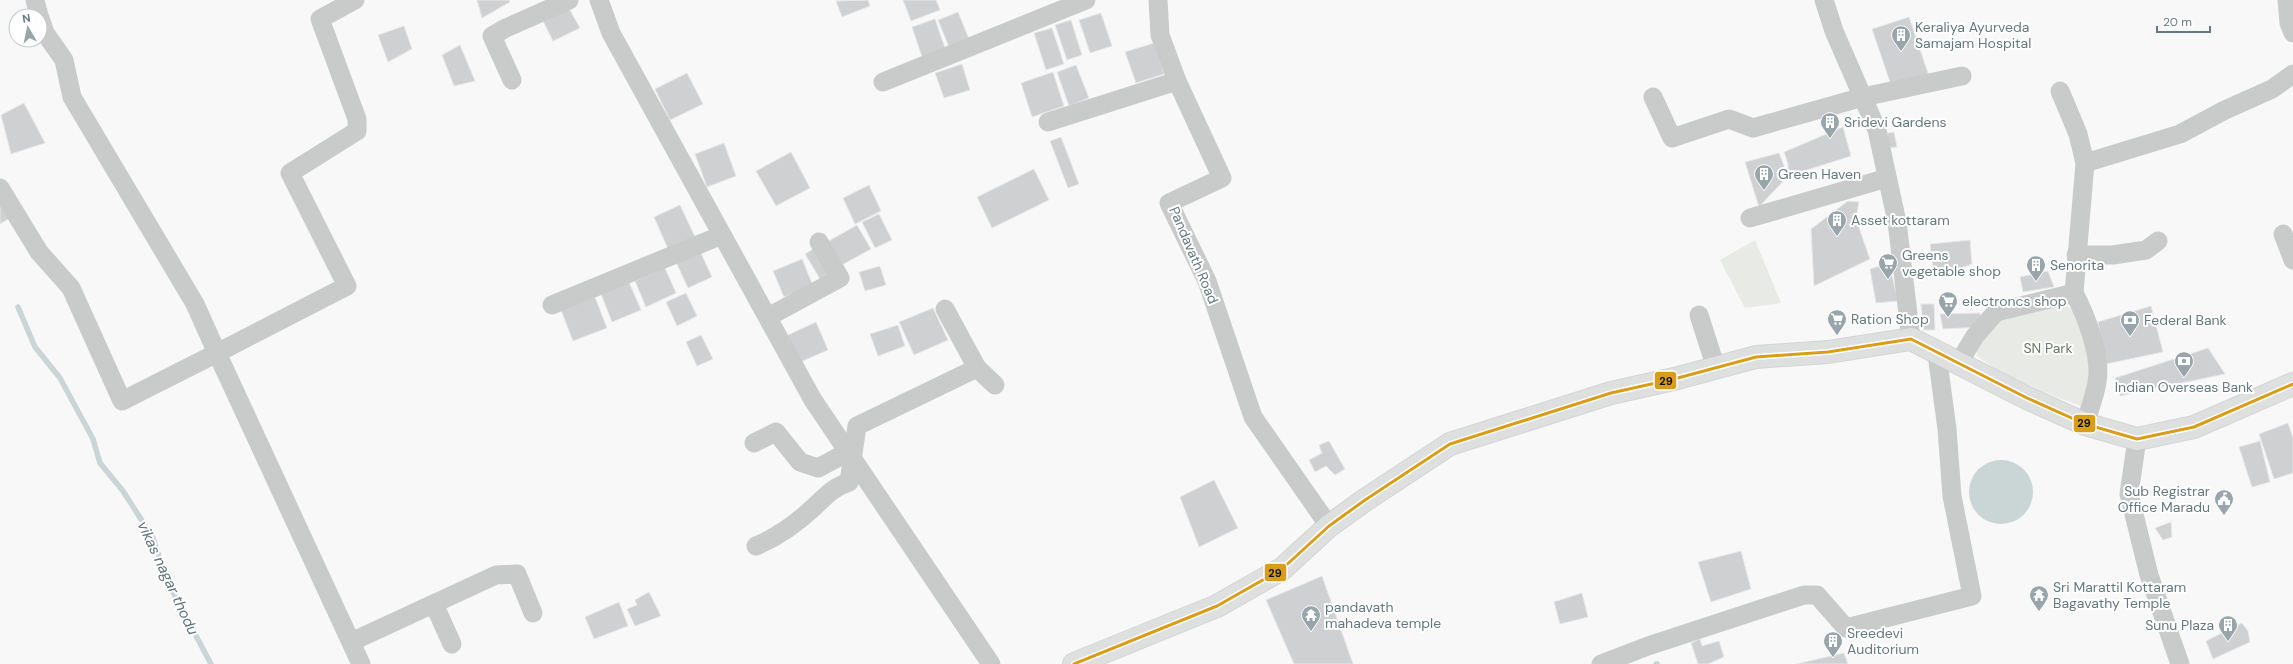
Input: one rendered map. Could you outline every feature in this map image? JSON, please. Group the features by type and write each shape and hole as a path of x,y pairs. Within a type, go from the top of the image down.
{"highway":[{"path":"1074,664 1217,606 1282,568 1329,526 1365,500 1450,444 1611,393 1756,357 1828,352 1911,339 1937,354 2085,424 2137,439 2194,427 2293,384"}],"street":[{"path":"0,188 39,252 71,288 122,401 347,286 290,173 357,131 357,119 320,19 355,0"},
{"path":"512,80 492,36 504,29 569,0"},
{"path":"599,0 611,34 813,400 991,664"},
{"path":"883,82 1086,0"},
{"name":"Pandavath Road","path":"1158,0 1160,35 1177,80 1222,178 1169,203 1207,281 1253,417 1329,526"},
{"path":"1824,0 1834,31 1877,130 1897,222 1911,339"},
{"path":"2288,0 2289,23 2293,33"},
{"path":"48,37 64,60 72,96 195,304 361,664"},
{"path":"2085,163 2180,134 2225,110 2272,89 2293,74"},
{"path":"1653,97 1672,138 1729,120 1753,128 1863,97 1962,76"},
{"path":"1048,122 1177,80"},
{"path":"2060,91 2078,134 2085,163 2076,255 2074,293 2083,309 2096,354 2098,381 2085,424"},
{"path":"1750,218 1887,178"},
{"path":"2283,234 2293,260"},
{"path":"552,305 722,235"},
{"path":"2076,255 2113,255 2146,250 2158,241"},
{"path":"768,317 840,278 819,242"},
{"path":"1958,364 1975,336 1996,312 2074,293"},
{"path":"945,308 977,368 995,385"},
{"path":"1699,315 1716,368"},
{"path":"1601,664 1648,646 1804,595 1817,595 1846,628 1972,596 1952,496 1947,429 1937,354"},
{"path":"756,546 776,537 814,507 833,488 849,482 850,456 857,426 977,368"},
{"path":"754,443 776,432 800,462 818,468 850,456"},
{"path":"2137,439 2129,494 2149,575 2180,664"},
{"path":"351,642 496,575 516,574 533,613"},
{"path":"434,604 452,644"}],"green space":[{"path":"1755,240 1781,303 1745,308 1720,260"},
{"name":"SN Park","path":"2057,299 2082,317 2093,370 2081,406 2040,391 2014,379 1989,365 1977,356 1976,345 2005,315"}],"shaded area":[{"path":"2001,460 2019,466 2027,474 2033,492 2027,510 2019,518 2001,524 1983,518 1975,510 1969,492 1975,474 1983,466"}],"building":[{"path":"477,0 509,0 510,2 482,18"},
{"path":"868,0 870,6 842,17 836,1"},
{"path":"903,0 936,0 940,10 911,21"},
{"path":"566,3 580,28 553,41 541,17"},
{"path":"958,12 969,39 949,47 938,20"},
{"path":"1101,13 1112,46 1090,53 1079,20"},
{"name":"Keraliya Ayurveda Samajam Hospital","path":"1909,17 1929,76 1892,88 1872,29"},
{"path":"935,19 945,48 922,57 912,27"},
{"path":"1071,20 1082,55 1067,60 1055,25"},
{"path":"404,26 412,49 388,62 378,35"},
{"path":"1052,28 1064,64 1046,70 1034,33"},
{"path":"1154,43 1164,74 1136,83 1125,52"},
{"path":"460,45 475,81 454,86 442,55"},
{"path":"962,64 970,90 944,98 935,73"},
{"path":"1076,65 1089,98 1069,106 1057,72"},
{"path":"1053,72 1064,106 1032,117 1021,83"},
{"path":"687,73 703,104 670,120 655,89"},
{"path":"24,103 45,143 11,154 1,115"},
{"name":"Sridevi Gardens","path":"1843,127 1851,156 1788,176 1788,164 1784,152"},
{"path":"1894,132 1897,147 1891,148 1883,134"},
{"path":"1061,137 1079,184 1068,188 1050,141"},
{"path":"724,143 736,176 707,187 695,154"},
{"path":"791,152 810,188 776,206 756,171"},
{"name":"Green Haven","path":"1779,153 1788,176 1759,207 1745,162"},
{"path":"1034,169 1049,200 992,228 977,197"},
{"path":"869,185 881,211 855,224 843,198"},
{"name":"Asset kottaram","path":"1848,201 1859,202 1856,219 1870,259 1814,286 1811,229"},
{"path":"0,202 10,218 0,224"},
{"path":"680,205 696,239 669,251 654,217"},
{"path":"879,214 892,240 875,248 862,222"},
{"path":"857,225 871,249 840,266 827,242"},
{"path":"1970,240 1972,264 1934,278 1930,244"},
{"path":"815,248 830,273 820,279 805,254"},
{"path":"700,251 712,277 688,288 676,262"},
{"path":"802,259 813,286 784,297 773,271"},
{"path":"1889,263 1898,301 1876,303 1870,269"},
{"path":"880,266 886,285 865,291 859,272"},
{"path":"665,268 676,293 646,307 635,281"},
{"name":"Senorita","path":"2048,271 2054,287 2023,292 2020,277"},
{"path":"629,282 641,310 612,322 601,294"},
{"path":"686,293 697,316 677,326 666,302"},
{"path":"595,297 607,328 573,341 561,310"},
{"path":"1921,304 1934,304 1935,330 1923,330"},
{"name":"Federal Bank","path":"2151,306 2163,352 2106,364 2098,322"},
{"path":"933,308 948,340 914,355 899,322"},
{"path":"1980,313 1982,327 1943,329 1940,314"},
{"path":"816,322 828,350 798,363 786,336"},
{"path":"898,325 905,346 878,356 870,334"},
{"path":"701,335 713,359 697,366 686,342"},
{"path":"2208,348 2225,374 2120,396 2115,378"},
{"path":"2288,423 2293,438 2293,473 2274,479 2259,434"},
{"path":"1329,441 1345,469 1335,475 1326,466 1315,472 1309,460 1322,453 1319,445"},
{"path":"2260,441 2270,482 2252,487 2239,447"},
{"path":"1214,480 1238,528 1199,547 1180,497"},
{"path":"2171,522 2172,537 2163,540 2155,528"},
{"path":"1741,551 1751,589 1711,602 1698,562"},
{"name":"pandavath mahadeva temple","path":"1322,576 1353,664 1294,664 1266,600"},
{"path":"649,592 661,616 635,626 627,609 637,605 635,600"},
{"path":"1582,593 1588,617 1560,624 1554,602"},
{"path":"619,602 628,626 594,639 585,617"},
{"name":"Sunu Plaza","path":"2242,623 2248,631 2250,642 2213,659 2206,641"},
{"path":"1700,639 1702,646 1719,641 1724,657 1708,664 1698,664 1691,643"},
{"name":"Sreedevi Auditorium","path":"1844,653 1848,664 1796,664"}],"waterway":[{"name":"vikas nagar thodu","path":"18,307 35,347 60,378 93,439 100,463 123,491 153,538 167,581 211,664"}],"transit line":[{"name":"29","path":"1074,664 1217,606 1282,569 1329,526 1365,500 1450,444 1611,393 1674,379 1756,357 1828,352 1911,339 2027,398 2085,424 2137,439 2194,427 2293,384"}],"place":[{"name":"Keraliya Ayurveda Samajam Hospital","path":"1901,52"},
{"name":"Sridevi Gardens","path":"1830,139"},
{"name":"Green Haven","path":"1764,191"},
{"name":"Asset kottaram","path":"1837,237"},
{"name":"Greens vegetable shop","path":"1888,280"},
{"name":"Senorita","path":"2036,282"},
{"name":"electroncs shop","path":"1948,318"},
{"name":"Ration Shop","path":"1837,336"},
{"name":"Federal Bank","path":"2130,337"},
{"name":"Indian Overseas Bank","path":"2184,378"},
{"name":"Sub Registrar Office Maradu","path":"2224,516"},
{"name":"Sri Marattil Kottaram Bagavathy Temple","path":"2039,612"},
{"name":"pandavath mahadeva temple","path":"1311,632"},
{"name":"Sunu Plaza","path":"2228,642"},
{"name":"Sreedevi Auditorium","path":"1833,658"}]}
